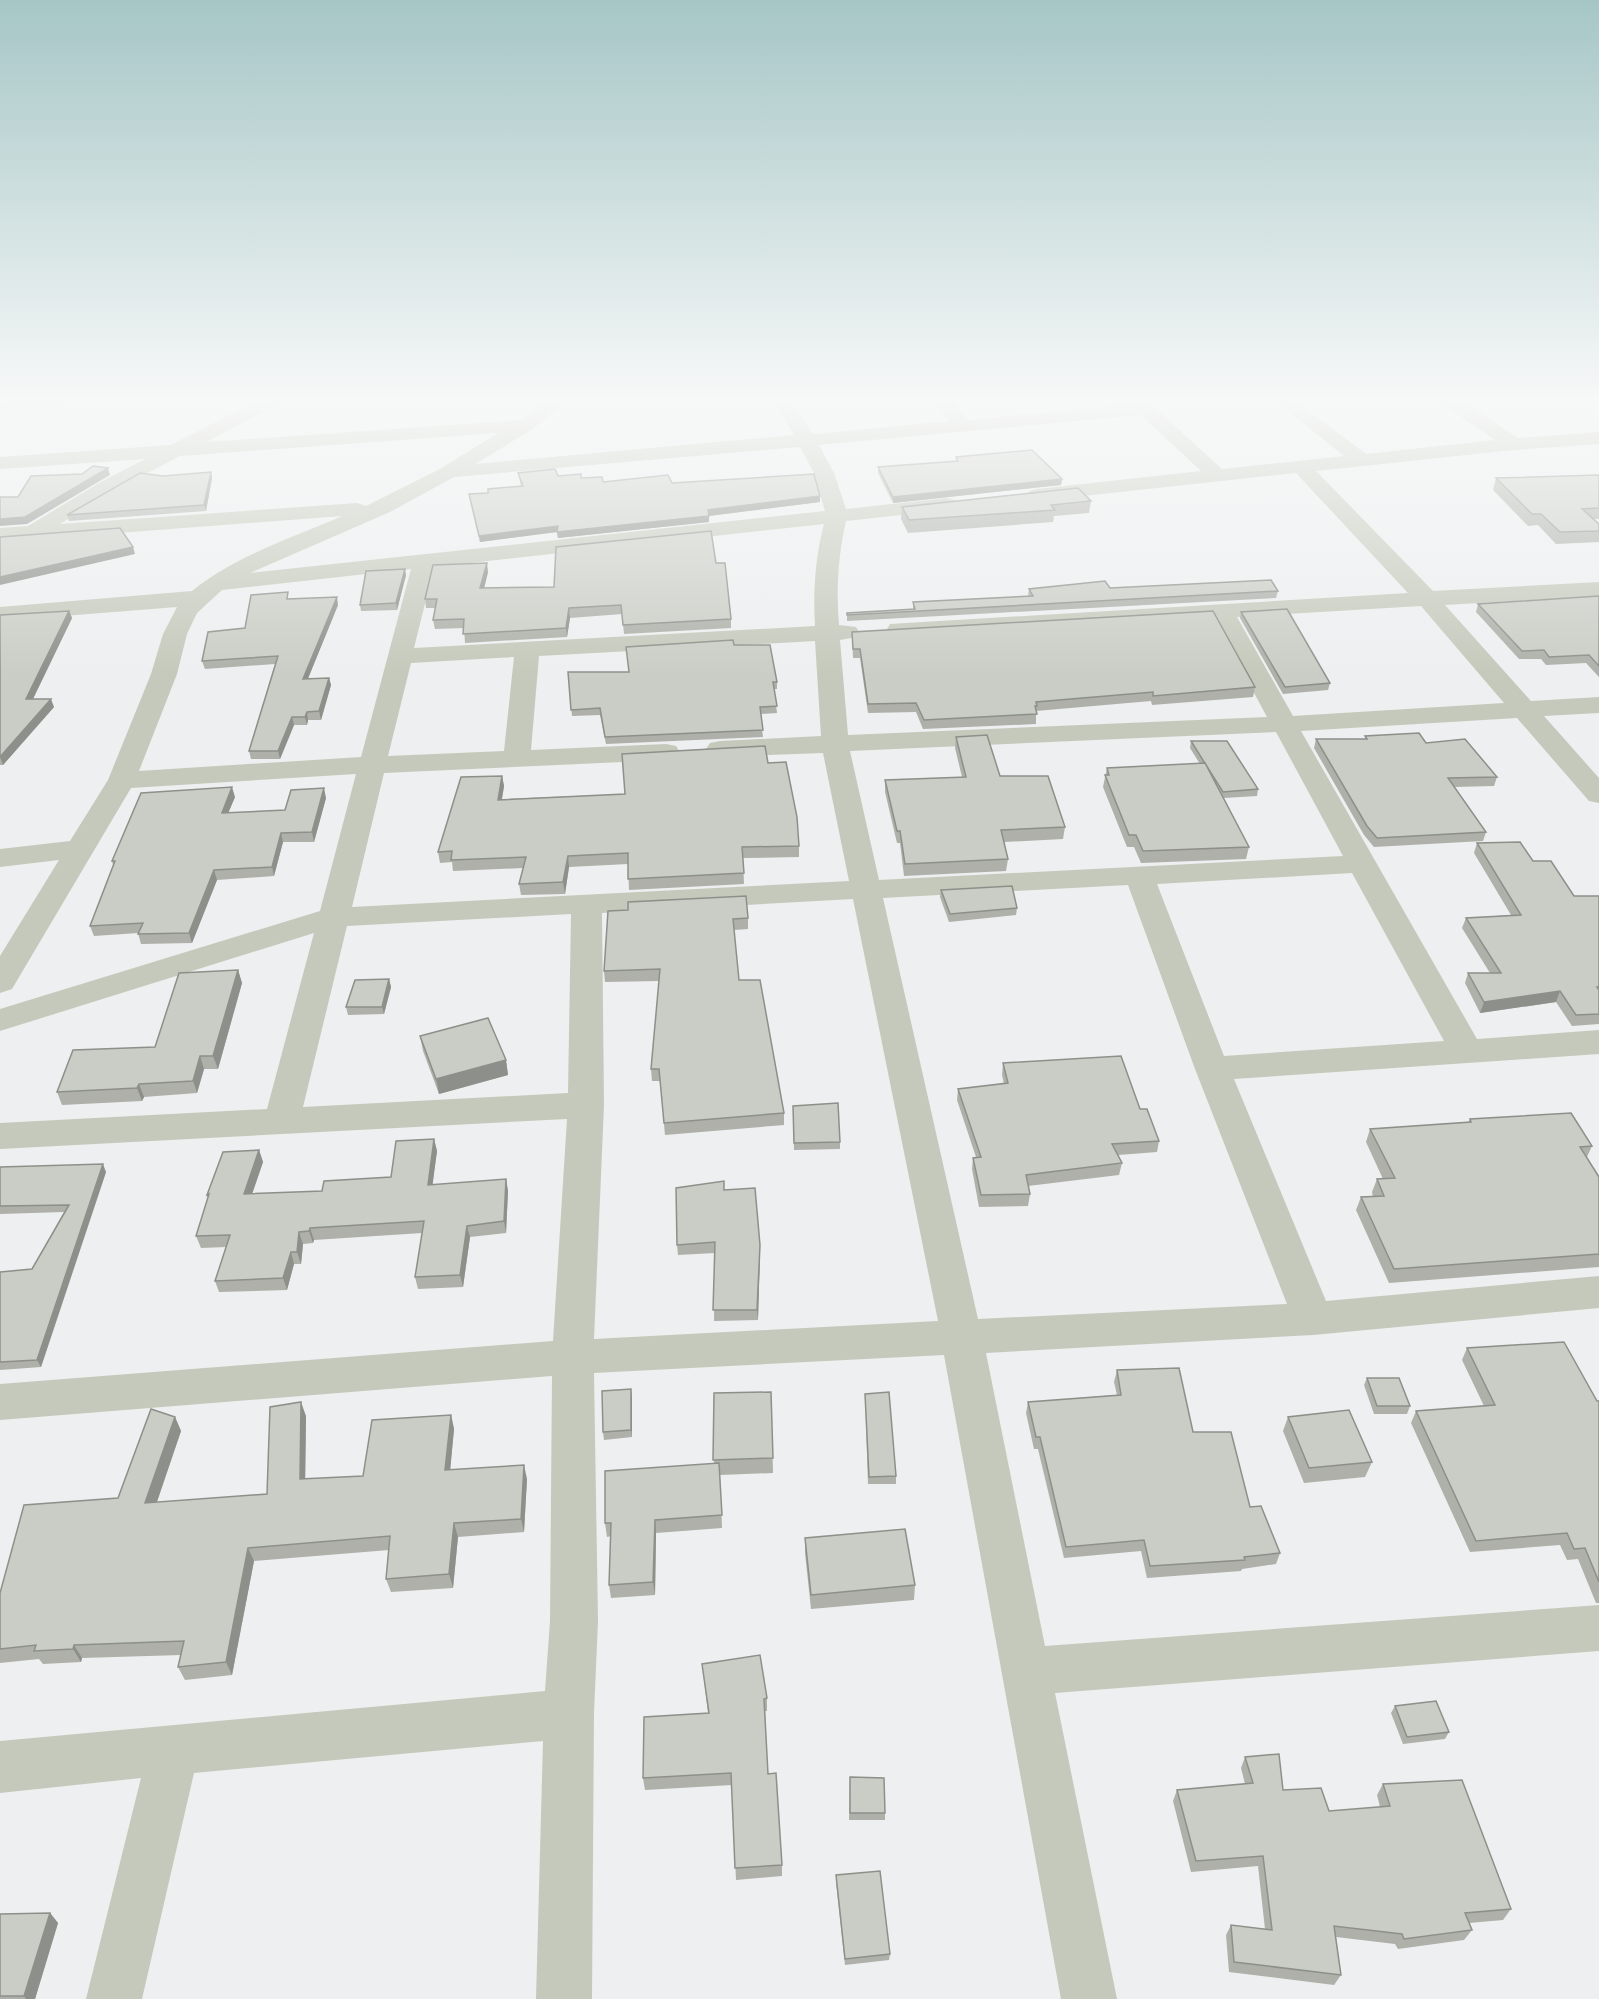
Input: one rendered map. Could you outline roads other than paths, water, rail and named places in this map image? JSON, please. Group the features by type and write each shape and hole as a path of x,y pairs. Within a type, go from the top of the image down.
{"street":[{"path":"0,555 102,489"},
{"path":"0,982 123,780 164,674 174,634 186,611 206,591 243,568 382,507 416,489"},
{"path":"829,489 837,515 828,550 825,603 835,744 962,1338 1089,1999"},
{"path":"1016,497 1094,489"},
{"path":"1322,489 1426,599 1599,795"},
{"path":"0,614 206,591 424,561 969,502"},
{"path":"0,535 382,507"},
{"path":"282,1121 424,561"},
{"path":"399,656 1599,589"},
{"path":"1221,610 1467,1052"},
{"path":"517,758 527,649"},
{"path":"123,780 371,765 1286,724 1599,705"},
{"path":"0,858 81,849"},
{"path":"0,1020 334,916 1362,864"},
{"path":"1138,875 1212,1069 1313,1319"},
{"path":"564,1999 569,1713 574,1621 573,1357 586,1105 587,903"},
{"path":"1212,1069 1599,1042"},
{"path":"0,1136 586,1105"},
{"path":"0,1401 573,1357 1313,1319 1599,1292"},
{"path":"1026,1671 1599,1628"},
{"path":"0,1767 569,1713"},
{"path":"114,1999 174,1749"}]}
